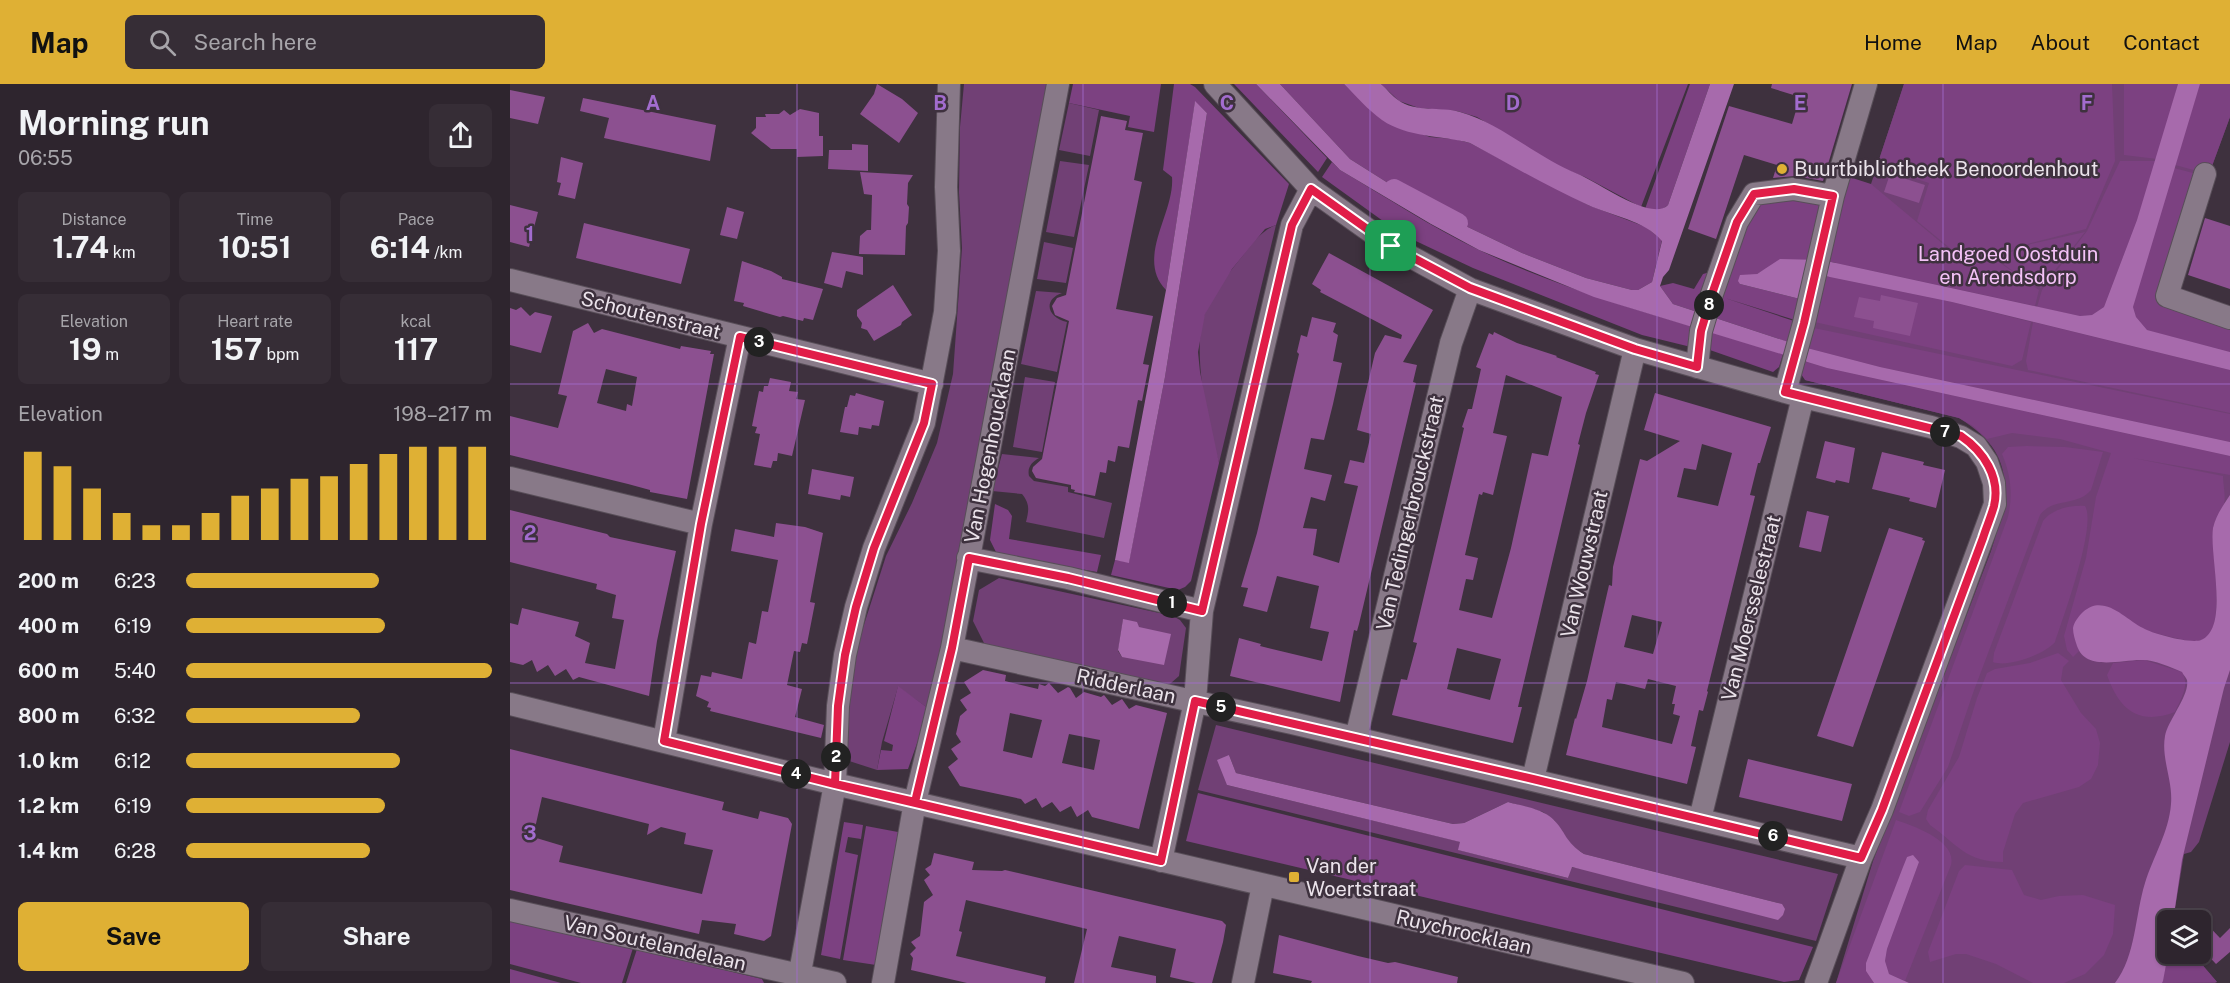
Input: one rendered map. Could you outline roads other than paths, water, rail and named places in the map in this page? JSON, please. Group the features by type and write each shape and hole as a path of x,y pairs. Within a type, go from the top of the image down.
{"street":[{"path":"799,979 835,784 838,706 845,655 856,607 874,548 924,423 945,312 949,251 946,187 949,84"},
{"name":"Van Hogenhoucklaan","path":"883,983 915,802 952,648 1058,84"},
{"path":"1215,84 1311,189 1391,246 1470,288 1635,349 1697,367 1793,387 1961,436 1976,447 1987,462 1994,483 1995,504 1816,983"},
{"name":"Van Moersselestraat","path":"1700,819 1793,387 1799,341 1833,196 1866,84"},
{"path":"2205,174 2167,296 2230,318"},
{"path":"1161,861 1195,701 1202,611 1292,225 1311,189"},
{"path":"1697,367 1707,313 1737,222 1754,194 1794,189 1833,196"},
{"name":"Schoutenstraat","path":"510,280 932,384"},
{"name":"Van Tedingerbrouckstraat","path":"1356,738 1451,343 1470,288"},
{"path":"664,741 701,524 740,337"},
{"name":"Van Wouwstraat","path":"1533,779 1635,349"},
{"path":"510,478 701,524"},
{"path":"969,558 1068,578 1202,611"},
{"name":"Ridderlaan","path":"952,648 1356,738 1861,858"},
{"name":"Ruychrocklaan","path":"510,704 835,784 1683,983"},
{"path":"1243,983 1263,885"},
{"name":"Van Soutelandelaan","path":"510,910 799,979 835,983"}],"waterway":[{"path":"1394,189 1458,223"}],"place":[{"name":"Buurtbibliotheek Benoordenhout","path":"1782,169"},
{"name":"Van der Woertstraat","path":"1294,877"}],"park label":[{"name":"Landgoed Oostduin en Arendsdorp","path":"2008,266"}]}
